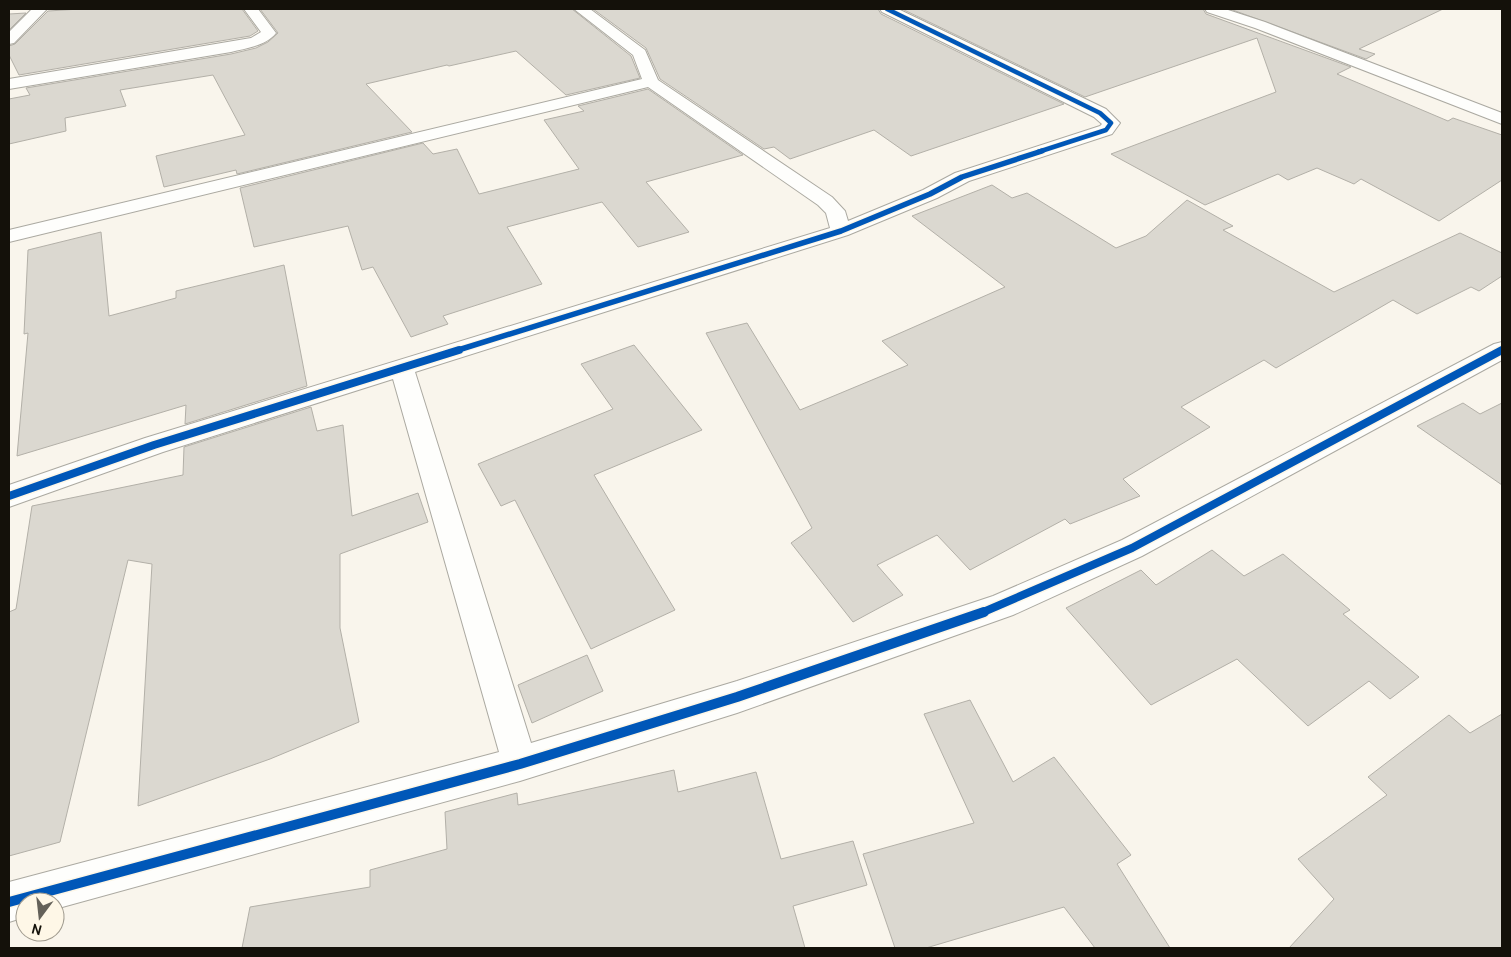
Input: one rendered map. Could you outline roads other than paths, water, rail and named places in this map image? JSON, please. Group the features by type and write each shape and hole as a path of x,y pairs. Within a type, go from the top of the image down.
{"street":[{"path":"9,40 40,9"},
{"path":"9,84 230,48 256,41 269,33 251,9"},
{"path":"581,9 640,53 651,82 825,201 835,211 841,231"},
{"path":"9,496 154,445 841,231 930,194 962,177 1106,130 1111,122 1100,113 887,9"},
{"path":"1212,9 1260,25 1502,119"},
{"path":"9,236 651,82"},
{"path":"9,902 520,764 737,697 1002,606 1132,548 1502,350"},
{"path":"402,368 520,764"}]}
